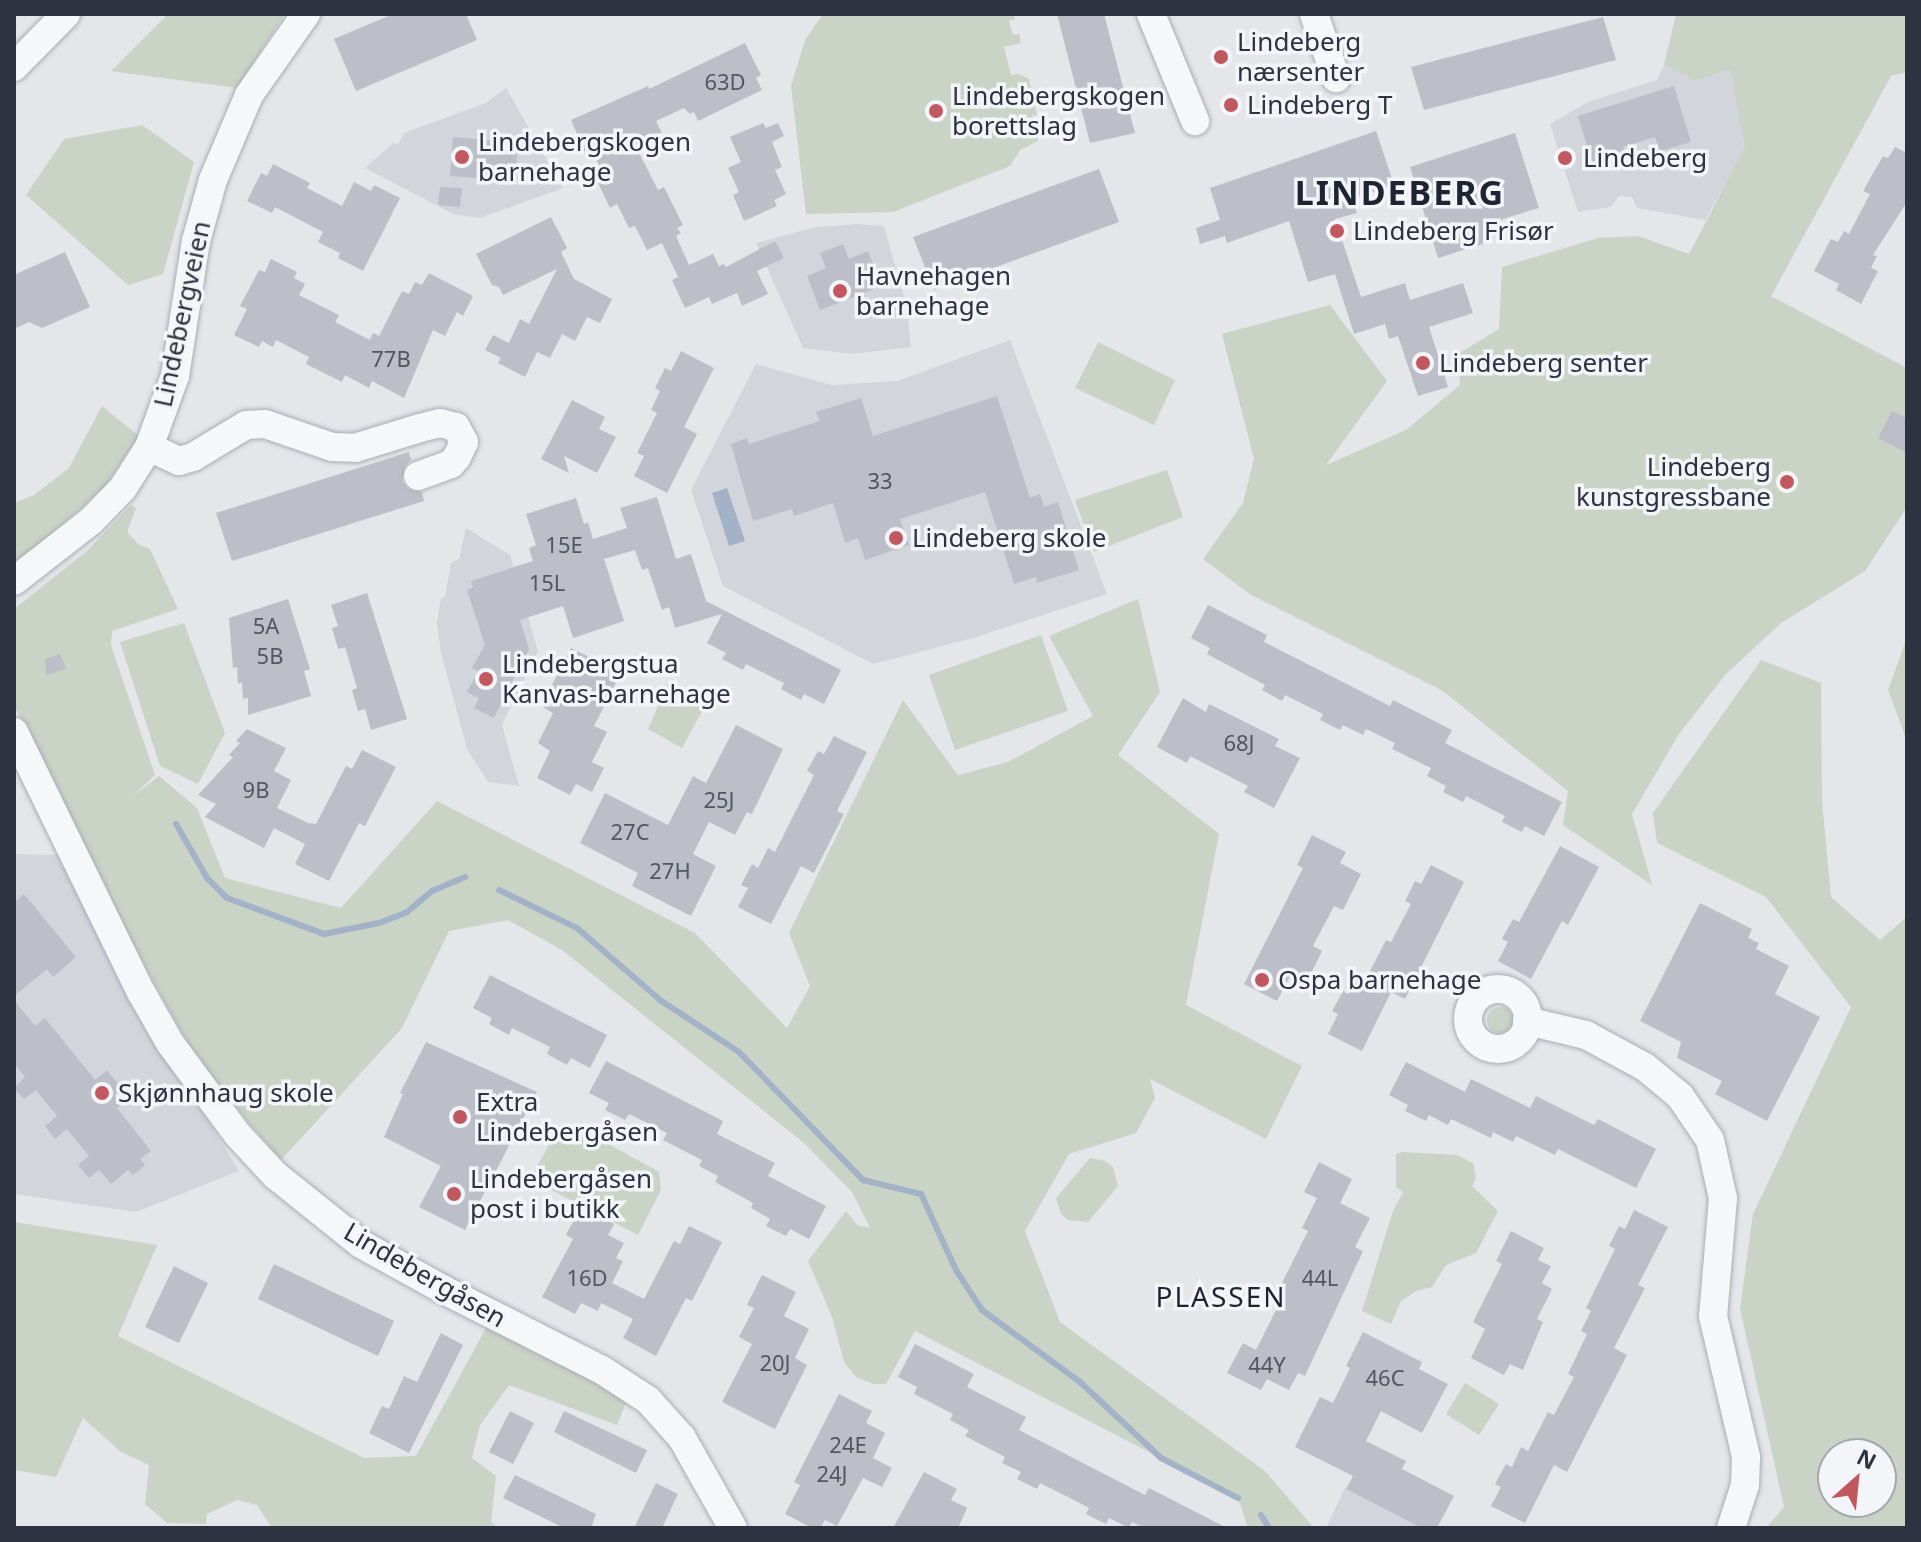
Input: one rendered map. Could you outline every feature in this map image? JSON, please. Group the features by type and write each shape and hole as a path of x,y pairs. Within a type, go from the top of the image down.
{"street":[{"path":"14,67 66,14"},
{"name":"Lindebergveien","path":"14,581 91,521 123,488 149,447 175,376 196,241 213,180 249,95 306,14"},
{"path":"1151,14 1195,121"},
{"path":"1314,14 1336,78"},
{"path":"149,447 179,461 193,457 246,425 265,424 332,447 355,448 430,425 456,427 464,442 457,457 451,464 418,476"},
{"name":"Lindebergåsen","path":"14,732 141,992 170,1043 237,1134 275,1175 361,1244 602,1370 648,1400 682,1438 733,1528"},
{"path":"1527,1021 1586,1035 1633,1060 1680,1096 1710,1140 1723,1198 1713,1316 1746,1457 1745,1485 1731,1528"}],"shaded area":[{"path":"168,14 285,14 237,88 111,71"},
{"path":"823,14 1013,14 1015,19 1009,21 1013,35 1019,34 1021,43 1004,47 1011,75 1019,74 1029,79 1037,115 1032,115 1033,122 1038,121 1038,141 1020,150 1010,166 893,212 806,214 791,86 805,40"},
{"path":"1676,14 1907,14 1907,72 1891,76 1771,296 1907,368 1907,507 1865,571 1781,623 1725,675 1679,734 1632,814 1652,885 1563,825 1568,791 1443,691 1251,595 1203,559 1243,503 1254,459 1222,334 1330,305 1387,381 1326,465 1406,430 1460,385 1458,354 1499,329 1502,267 1598,238 1638,236 1689,254 1745,147 1730,70 1695,81 1664,65"},
{"path":"1664,65 1695,81 1730,70 1746,148 1705,220 1637,208 1632,197 1619,196 1611,207 1578,212 1550,124 1588,102 1657,80"},
{"name":"Lindebergskogen barnehage","path":"506,88 563,188 480,218 453,214 365,168 393,143 398,144 404,133 486,103"},
{"path":"142,125 194,162 163,274 128,285 26,195 64,139"},
{"name":"Havnehagen barnehage","path":"884,226 907,308 911,347 852,354 803,348 756,243 816,227"},
{"name":"Lindeberg skole","path":"1010,340 1107,594 973,638 873,664 723,586 691,490 756,364 832,385 897,381"},
{"path":"1098,342 1175,380 1154,425 1075,388"},
{"path":"102,406 139,436 104,488 14,566 14,503 34,495 69,468"},
{"path":"1167,470 1183,517 1094,552 1075,500"},
{"path":"131,505 136,508 127,532 139,545 150,549 178,609 112,631 111,645 155,775 133,796 159,776 197,808 225,878 341,908 437,801 695,933 787,1028 810,986 789,933 903,700 958,775 1008,762 1093,716 1049,636 1138,599 1160,692 1118,755 1219,834 1186,1005 1302,1066 1266,1139 1150,1079 1155,1098 1136,1133 1069,1154 1025,1231 1060,1322 1265,1471 1314,1528 1248,1528 1238,1498 915,1331 886,1384 873,1384 856,1377 844,1362 832,1317 808,1261 846,1211 857,1225 870,1228 852,1192 804,1143 562,950 508,920 449,931 402,1028 281,1160 199,1064 112,906 14,705 14,609 88,550"},
{"name":"Lindebergstua Kanvas-barnehage","path":"466,528 510,555 538,651 502,725 519,786 488,782 467,749 441,653 437,623 441,598 445,597 451,563 459,559"},
{"path":"184,623 225,733 198,784 160,766 120,642"},
{"path":"1041,635 1068,711 955,750 929,675"},
{"path":"1907,638 1907,741 1888,690"},
{"path":"1761,660 1821,683 1822,801 1831,897 1880,940 1907,917 1907,1528 1766,1528 1784,1507 1740,1308 1753,1214 1851,1007 1766,897 1657,843 1653,813"},
{"path":"668,683 704,708 682,748 648,729"},
{"name":"Skjønnhaug skole","path":"14,854 57,855 143,1015 239,1171 136,1212 14,1194"},
{"path":"1500,1007 1510,1010 1513,1020 1510,1030 1500,1033 1490,1030 1487,1020 1490,1010"},
{"path":"569,1126 583,1130 659,1172 661,1190 638,1235 530,1179 555,1134"},
{"path":"1396,1154 1457,1155 1473,1163 1476,1178 1472,1186 1498,1211 1476,1253 1446,1265 1432,1287 1416,1291 1401,1301 1391,1324 1362,1311 1393,1211 1403,1192 1396,1187"},
{"path":"1090,1158 1105,1161 1113,1167 1118,1186 1088,1222 1068,1220 1061,1214 1056,1198"},
{"path":"14,1222 157,1245 118,1336 364,1458 416,1456 486,1328 598,1380 627,1400 617,1425 509,1385 480,1425 472,1458 496,1476 491,1521 498,1528 272,1528 257,1505 237,1500 207,1514 206,1524 167,1523 145,1504 149,1465 121,1452 83,1418 56,1477 14,1470"},
{"path":"1465,1383 1499,1404 1479,1435 1446,1414"},
{"path":"1345,1488 1423,1528 1326,1528"}],"water":[{"path":"727,488 745,541 729,546 712,493"}],"building":[{"path":"393,14 466,14 477,40 356,91 334,39"},
{"path":"1057,14 1104,14 1135,133 1090,143"},
{"path":"1603,17 1616,60 1424,110 1411,67"},
{"path":"745,43 761,75 756,78 762,90 698,121 694,112 690,114 684,108 656,121 662,133 635,145 658,190 664,187 683,225 677,228 681,233 676,236 689,265 713,254 719,266 724,264 726,267 775,241 784,258 757,271 768,294 742,306 737,293 712,304 709,297 685,308 672,280 678,277 662,243 647,250 635,226 629,228 617,204 610,208 598,183 605,180 592,149 585,152 571,120 648,86 649,89"},
{"path":"1674,86 1691,142 1660,151 1655,137 1623,147 1625,154 1593,165 1578,116"},
{"path":"763,123 766,128 778,123 784,136 772,142 782,167 775,170 786,194 774,200 777,206 744,221 733,195 739,192 728,168 741,162 730,137"},
{"path":"1376,131 1394,185 1352,199 1357,213 1335,219 1361,297 1405,283 1410,300 1463,283 1473,313 1429,327 1448,387 1418,396 1398,336 1389,339 1385,324 1354,334 1335,274 1308,282 1289,221 1227,243 1225,236 1200,244 1196,228 1220,220 1210,188"},
{"path":"1515,133 1539,208 1487,224 1492,241 1438,258 1410,167"},
{"path":"453,137 518,143 515,181 450,176"},
{"path":"1895,147 1907,153 1907,202 1873,255 1877,256 1871,268 1878,271 1861,304 1836,290 1839,284 1814,271 1831,239 1838,242 1844,231 1849,234 1870,194 1863,191 1883,156 1888,158"},
{"path":"273,164 310,183 307,188 342,206 354,182 371,191 374,185 400,198 363,271 338,258 340,253 318,242 323,232 275,207 272,213 247,201 261,173 267,176"},
{"path":"1099,169 1119,222 934,290 913,237"},
{"path":"440,187 462,188 460,207 438,205"},
{"path":"551,217 567,248 561,252 574,279 612,299 600,323 587,317 575,341 562,334 550,358 537,352 525,377 498,363 501,358 485,350 493,335 509,343 520,319 529,324 557,269 503,295 499,287 492,285 476,254"},
{"path":"843,244 849,259 868,251 882,286 820,310 807,276 826,268 820,253"},
{"path":"65,252 90,307 42,328 29,322 14,329 14,275"},
{"path":"271,259 297,272 294,278 305,284 299,295 339,315 335,322 370,340 373,333 379,336 402,291 409,294 415,282 422,285 429,273 473,296 463,316 457,312 445,336 433,330 404,398 372,381 369,388 345,375 342,382 306,364 309,357 276,340 273,347 262,341 259,347 234,335 247,309 240,306 259,270 265,272"},
{"path":"681,351 714,368 684,427 697,434 667,493 634,476 644,456 637,453 657,413 651,410 660,391 655,388 665,368 671,371"},
{"path":"997,396 1030,498 1040,494 1044,507 1058,502 1079,570 1037,583 1036,577 1014,584 985,492 900,519 909,545 865,560 858,538 845,543 833,503 794,516 792,509 753,521 731,444 747,438 749,444 820,421 816,412 861,398 873,436"},
{"path":"572,400 605,417 599,429 616,437 597,473 564,456 569,473 541,459"},
{"path":"1892,411 1907,418 1907,453 1878,438"},
{"path":"409,452 411,460 405,466 402,481 408,489 422,492 424,501 232,561 216,513"},
{"path":"657,497 676,559 691,554 706,601 841,670 824,704 804,694 801,700 781,689 784,683 746,664 743,670 722,659 726,653 707,643 722,614 675,628 669,607 662,610 648,568 642,570 635,550 604,559 624,621 573,638 563,606 520,620 529,649 494,718 474,708 479,698 467,692 478,671 472,668 485,645 467,590 473,588 471,581 533,561 529,548 536,545 526,514 576,498 584,524 588,522 593,539 627,528 620,508"},
{"path":"367,593 407,719 371,730 365,709 358,711 352,690 357,688 345,647 338,649 332,628 338,626 331,605"},
{"path":"288,599 310,669 304,671 311,696 248,715 248,698 243,699 242,682 238,684 237,667 233,668 229,618"},
{"path":"1208,605 1267,635 1264,642 1390,706 1393,700 1452,730 1445,743 1562,802 1544,836 1525,826 1522,832 1502,822 1505,816 1466,796 1463,802 1443,792 1446,786 1427,776 1431,768 1392,749 1395,743 1366,729 1363,735 1343,725 1340,730 1320,720 1323,714 1285,695 1282,701 1262,690 1265,685 1207,654 1210,648 1191,638"},
{"path":"571,648 621,673 594,726 607,732 592,762 604,768 592,792 576,784 570,795 537,778 550,751 538,743 553,713 541,706"},
{"path":"60,654 66,669 46,675 45,659"},
{"path":"1183,698 1206,712 1209,704 1279,739 1275,746 1300,758 1274,808 1244,792 1248,786 1190,756 1187,763 1157,747"},
{"path":"736,725 783,749 752,814 747,812 735,835 709,822 693,854 716,866 691,916 632,886 638,873 580,843 605,793 668,825 693,776 706,783"},
{"path":"247,729 286,748 274,771 291,780 277,808 308,823 316,824 346,766 352,769 362,750 396,767 365,826 359,823 329,881 295,864 305,844 274,828 264,848 205,817 216,804 198,795 233,757 229,755 240,743 236,741"},
{"path":"834,736 867,752 837,811 844,814 814,873 801,866 771,924 738,907 748,888 741,885 752,864 758,868 768,848 775,852 814,775 807,771 818,751 824,754"},
{"path":"1312,835 1346,852 1340,863 1361,874 1343,910 1334,906 1313,946 1322,951 1305,986 1289,978 1277,1001 1244,984 1303,868 1297,865"},
{"path":"1560,846 1599,867 1568,925 1562,921 1531,979 1498,961 1508,942 1502,939 1513,919 1519,922"},
{"path":"1431,865 1464,882 1405,999 1391,992 1362,1051 1328,1034 1338,1014 1332,1011 1343,991 1348,994 1358,975 1366,979 1386,940 1391,942 1411,904 1405,901 1415,881 1421,884"},
{"path":"24,894 76,957 53,977 47,969 14,996 14,902"},
{"path":"1700,903 1752,929 1748,938 1759,943 1756,949 1789,966 1775,994 1820,1017 1767,1121 1715,1094 1722,1081 1677,1058 1681,1042 1640,1021"},
{"path":"490,975 607,1035 590,1068 571,1058 567,1065 547,1054 550,1047 512,1028 509,1035 489,1024 492,1018 473,1008"},
{"path":"14,1000 35,1026 45,1018 95,1080 107,1070 129,1098 117,1108 151,1151 140,1159 145,1165 133,1175 128,1170 111,1184 99,1170 89,1178 78,1165 89,1156 67,1129 55,1139 45,1126 57,1116 36,1090 24,1099 14,1088 25,1077 14,1063"},
{"path":"426,1042 537,1092 465,1230 419,1207 441,1166 384,1137 403,1094 400,1093"},
{"path":"606,1061 723,1121 717,1134 775,1163 768,1176 826,1206 809,1239 790,1229 786,1236 766,1226 770,1219 751,1208 753,1203 715,1182 718,1176 699,1166 702,1160 663,1140 667,1133 629,1114 625,1120 605,1110 609,1103 589,1093"},
{"path":"1406,1062 1465,1092 1471,1079 1530,1108 1536,1096 1594,1125 1598,1119 1656,1149 1636,1188 1558,1149 1555,1155 1516,1136 1513,1142 1493,1132 1491,1138 1451,1119 1448,1125 1429,1115 1426,1121 1405,1111 1408,1105 1389,1095"},
{"path":"1319,1162 1352,1179 1340,1203 1370,1218 1355,1247 1363,1251 1305,1376 1298,1373 1289,1390 1267,1379 1261,1390 1227,1373 1243,1343 1256,1350 1285,1292 1279,1289 1308,1231 1302,1228 1317,1198 1304,1192"},
{"path":"581,1206 614,1224 608,1235 624,1243 616,1258 623,1261 612,1283 644,1299 674,1241 680,1244 689,1226 722,1242 692,1301 686,1298 656,1356 623,1338 633,1319 601,1303 598,1311 581,1303 575,1314 542,1297 573,1239 566,1235"},
{"path":"1634,1210 1668,1227 1638,1285 1645,1288 1614,1348 1627,1355 1567,1472 1554,1465 1525,1523 1491,1506 1501,1487 1495,1484 1506,1464 1512,1467 1521,1447 1528,1451 1548,1412 1554,1415 1574,1377 1568,1374 1587,1334 1581,1331 1591,1311 1586,1308 1615,1249 1609,1246 1619,1226 1625,1229"},
{"path":"1511,1231 1544,1248 1538,1260 1551,1266 1542,1283 1552,1289 1537,1319 1543,1322 1523,1370 1510,1364 1504,1375 1471,1358 1485,1329 1473,1322 1502,1264 1496,1261"},
{"path":"274,1264 394,1321 378,1356 258,1299"},
{"path":"174,1266 208,1283 179,1343 145,1327"},
{"path":"762,1275 796,1292 784,1316 809,1329 795,1358 807,1365 775,1429 722,1402 752,1344 739,1337 754,1308 747,1305"},
{"path":"1363,1332 1422,1362 1419,1369 1448,1384 1422,1433 1381,1411 1366,1441 1406,1461 1402,1469 1454,1496 1437,1528 1422,1528 1346,1489 1353,1476 1295,1447 1320,1397 1333,1403 1350,1368 1346,1366"},
{"path":"441,1333 463,1345 409,1453 369,1433 382,1406 389,1409 404,1376 417,1382"},
{"path":"915,1344 974,1374 967,1387 1026,1417 1019,1430 1145,1495 1149,1488 1227,1528 1144,1528 1132,1522 1129,1528 1109,1518 1106,1524 1086,1514 1089,1508 1070,1498 1040,1483 1037,1489 1017,1479 1021,1472 1002,1463 1005,1457 965,1436 969,1430 950,1420 953,1414 914,1394 917,1387 898,1377"},
{"path":"839,1394 872,1411 866,1423 885,1433 873,1458 892,1468 882,1487 863,1478 837,1526 825,1520 820,1528 812,1528 785,1514 800,1485 794,1482"},
{"path":"510,1411 534,1423 513,1464 489,1452"},
{"path":"564,1411 647,1450 636,1473 554,1432"},
{"path":"924,1472 957,1489 951,1500 967,1508 958,1528 893,1528"},
{"path":"515,1475 596,1514 591,1528 564,1528 503,1498"},
{"path":"656,1483 678,1494 662,1528 634,1528"}],"waterway":[{"path":"176,824 207,878 227,898 324,934 379,923 407,912 432,891 465,877"},
{"path":"499,890 577,928 660,1000 739,1052 863,1180 921,1194 956,1270 982,1310 1080,1382 1161,1458 1238,1498"},
{"path":"1261,1515 1269,1528"}],"place":[{"name":"Lindeberg nærsenter","path":"1221,57"},
{"name":"Lindeberg T","path":"1231,105"},
{"name":"Lindebergskogen borettslag","path":"936,111"},
{"name":"Lindebergskogen barnehage","path":"462,157"},
{"name":"Lindeberg","path":"1565,158"},
{"name":"Lindeberg Frisør","path":"1337,231"},
{"name":"Havnehagen barnehage","path":"840,291"},
{"name":"Lindeberg senter","path":"1423,363"},
{"name":"Lindeberg kunstgressbane","path":"1787,482"},
{"name":"Lindeberg skole","path":"896,538"},
{"name":"Lindebergstua Kanvas-barnehage","path":"486,679"},
{"name":"Ospa barnehage","path":"1262,980"},
{"name":"Skjønnhaug skole","path":"102,1093"},
{"name":"Extra Lindebergåsen","path":"460,1117"},
{"name":"Lindebergåsen post i butikk","path":"454,1194"}],"district":[{"name":"LINDEBERG","path":"1400,193"},
{"name":"PLASSEN","path":"1221,1296"}]}
